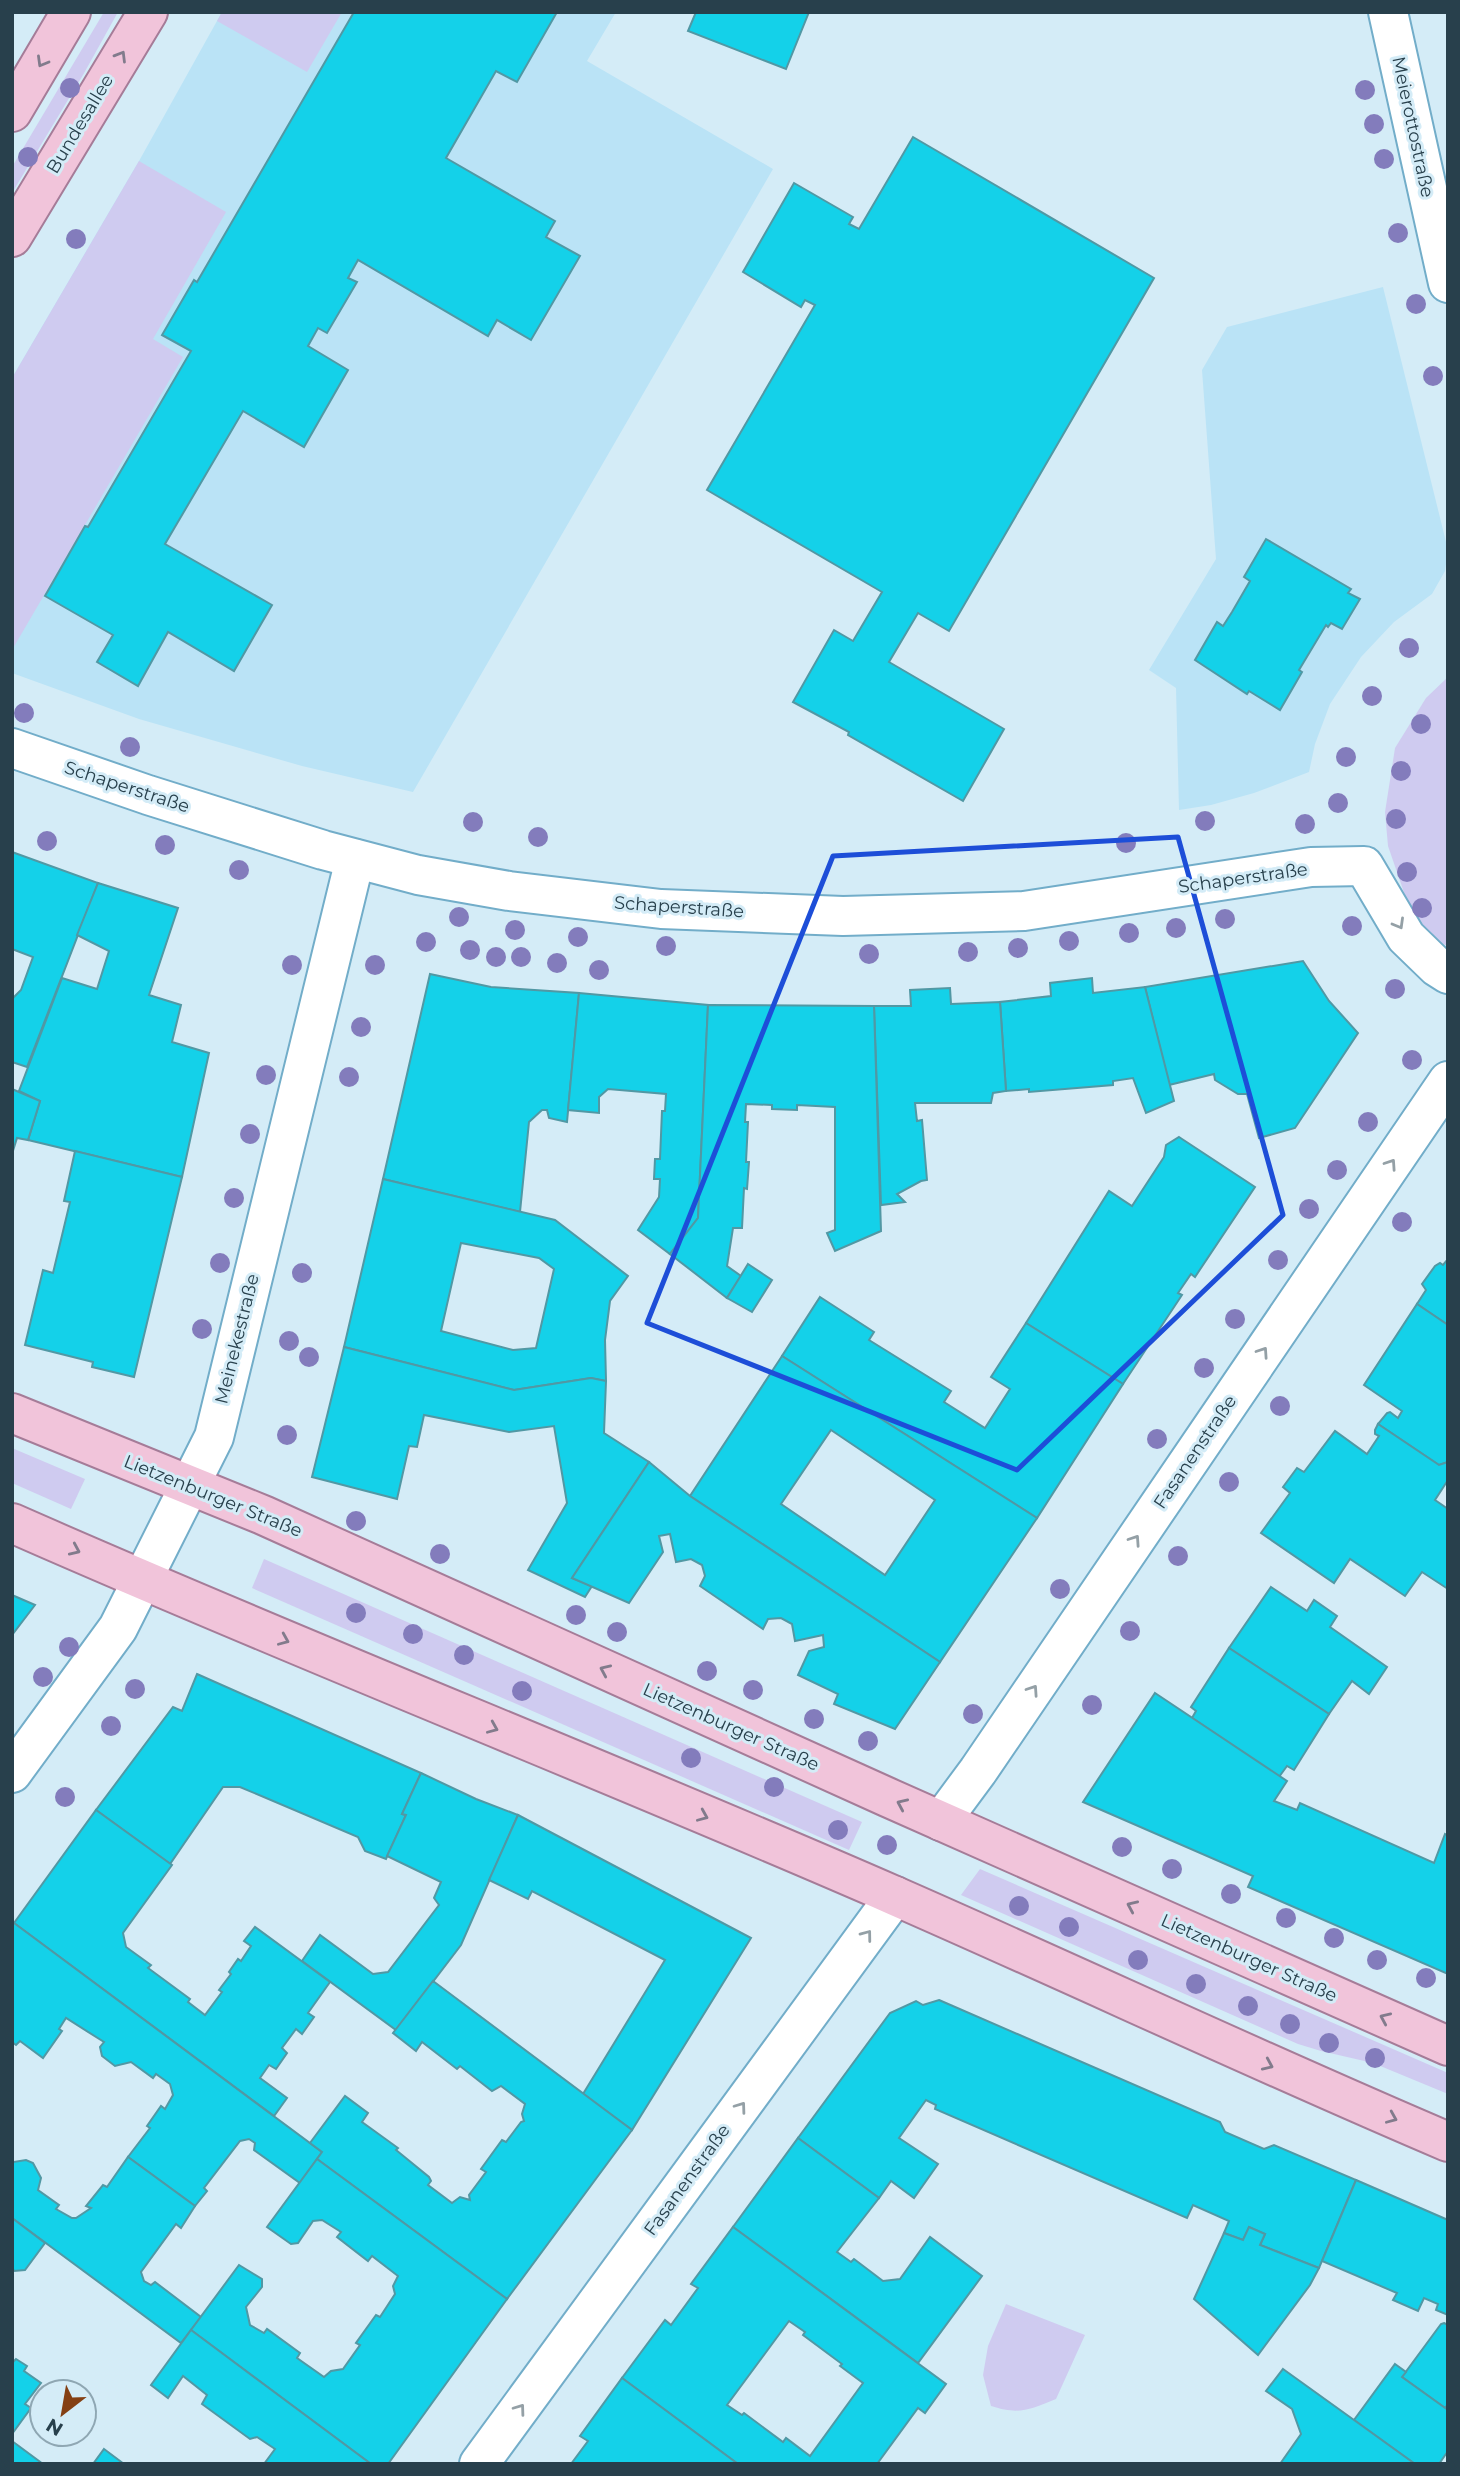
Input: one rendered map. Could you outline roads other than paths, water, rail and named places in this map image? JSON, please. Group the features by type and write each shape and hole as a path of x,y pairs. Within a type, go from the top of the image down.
{"main road":[{"path":"12,112 71,12"},
{"name":"Bundesallee","path":"12,237 148,12"},
{"name":"Lietzenburger Straße","path":"12,1413 263,1515 1448,2046"},
{"path":"12,1523 143,1581 895,1896 1276,2069 1448,2142"}],"street":[{"name":"Meierottostraße","path":"1388,12 1448,283"},
{"name":"Schaperstraße","path":"12,748 161,799 355,859 509,891 661,909 843,916 1024,911 1311,867 1364,866 1406,937 1448,974"},
{"name":"Meinekestraße","path":"12,1773 118,1629 214,1437 355,859"},
{"name":"Fasanenstraße","path":"941,1821 978,1771 1448,1081"},
{"name":"Fasanenstraße","path":"479,2464 895,1896"}]}
